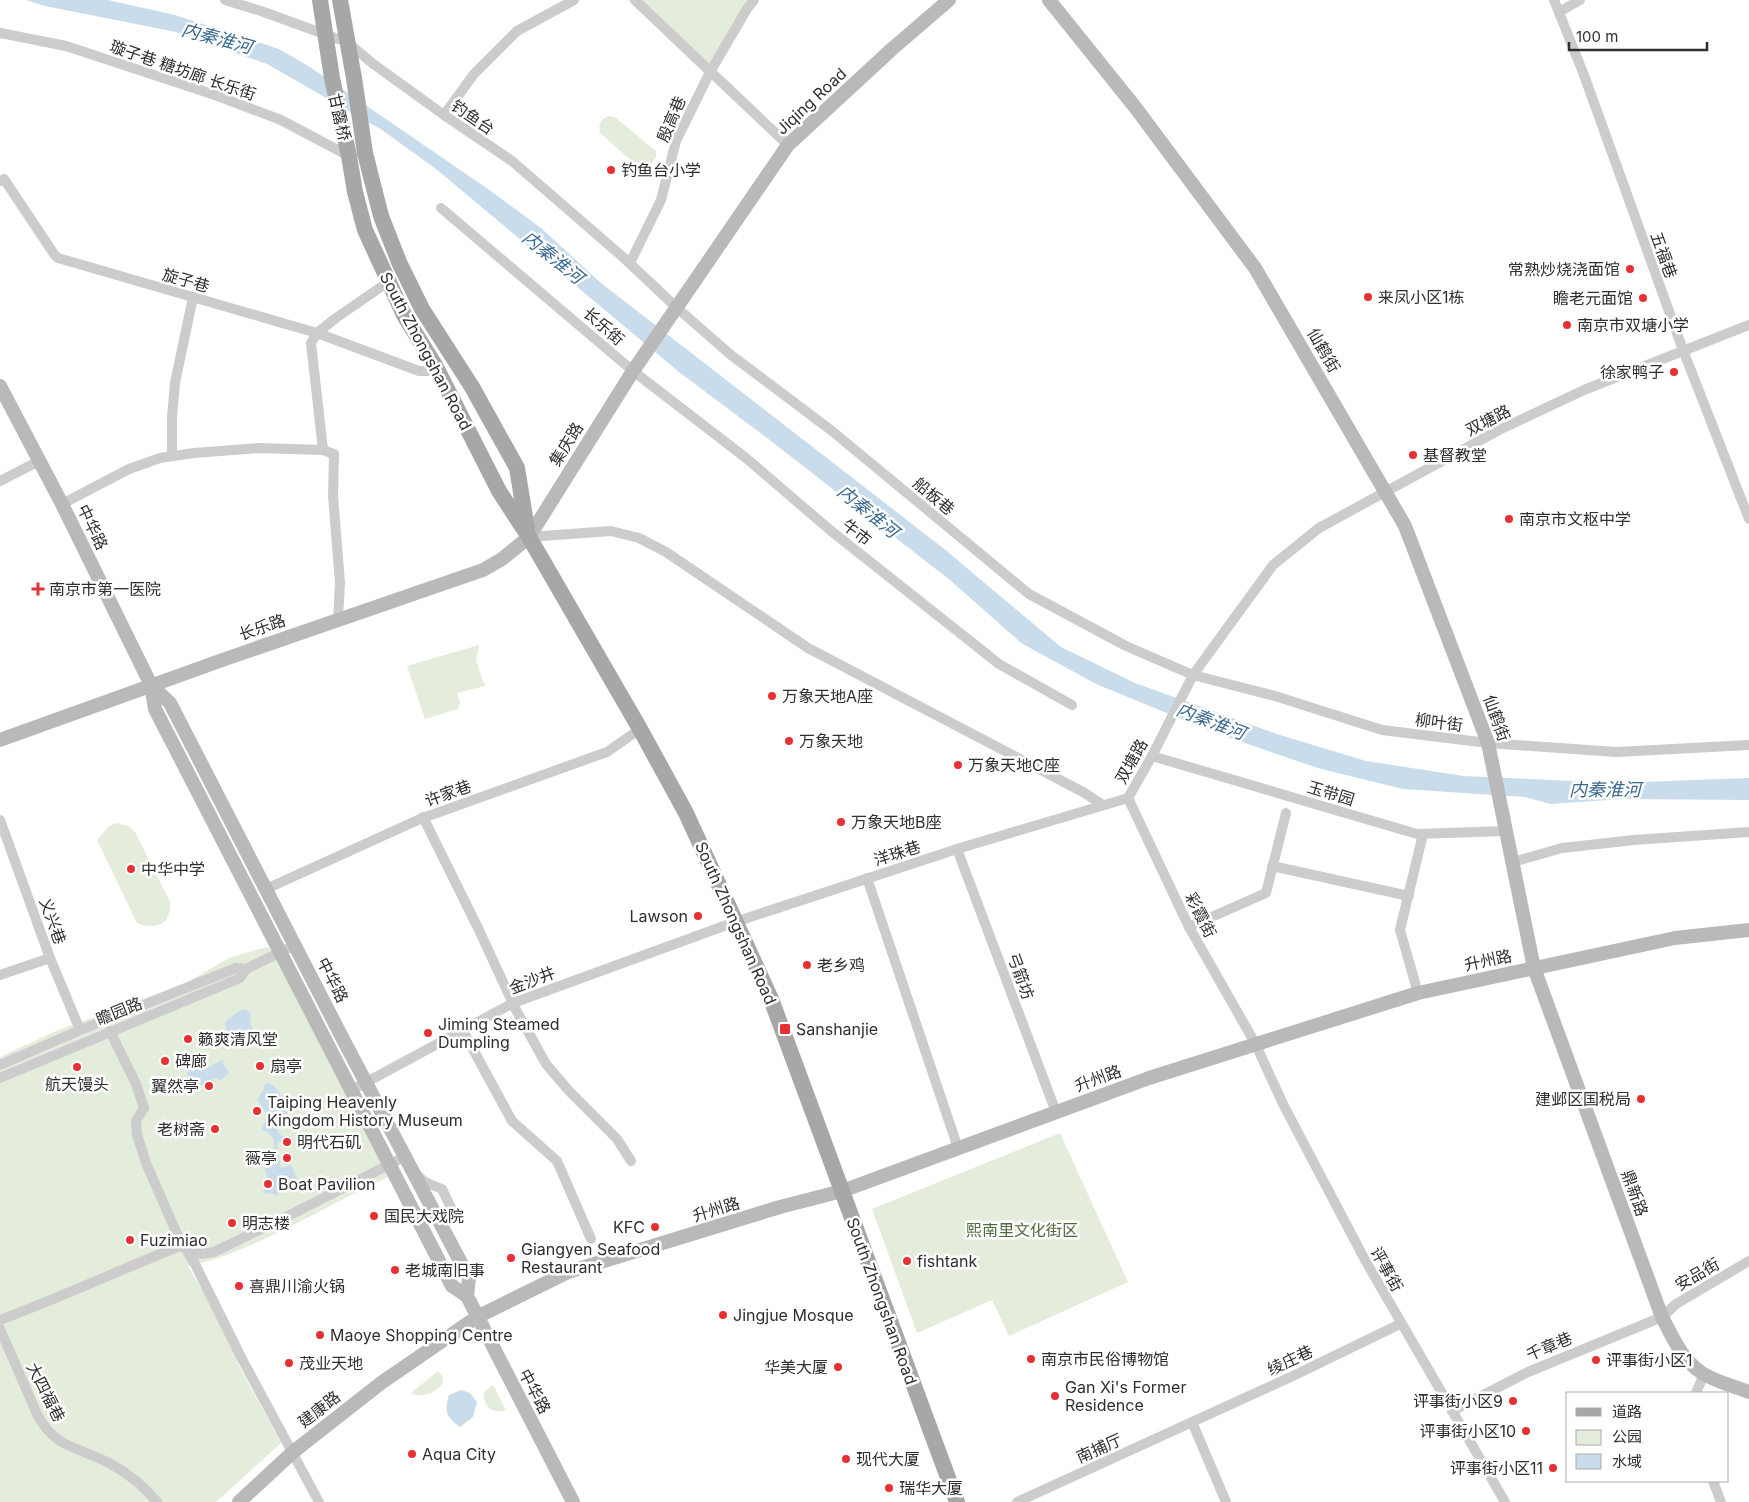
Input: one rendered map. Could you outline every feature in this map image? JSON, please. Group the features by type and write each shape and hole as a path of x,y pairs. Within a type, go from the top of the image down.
{"main road":[{"path":"320,0 326,35"},
{"path":"340,0 346,41"},
{"name":"Jiqing Road","path":"666,321 788,145 948,0"},
{"name":"仙鹤街","path":"1050,0 1135,107 1256,268 1386,491 1405,526 1488,743 1504,813 1506,831"},
{"name":"甘露桥","path":"326,35 332,78 357,154"},
{"name":"甘露桥","path":"346,41 354,78 357,154"},
{"name":"South Zhongshan Road","path":"357,154 355,192 366,230 404,315 436,367 499,491 528,537 640,729 686,813 770,999 957,1502"},
{"name":"South Zhongshan Road","path":"357,154 399,262 422,309 472,387 517,468 528,537"},
{"name":"集庆路","path":"528,537 666,321"},
{"name":"中华路","path":"0,386 62,504 151,685 155,709 452,1286 467,1296 573,1502"},
{"name":"长乐路","path":"0,740 338,619 483,570 502,559 528,537"},
{"name":"中华路","path":"151,685 170,703 415,1173 469,1278 467,1296"},
{"path":"1506,831 1534,968"},
{"name":"升州路","path":"477,1317 568,1272 842,1190 1149,1078 1418,993 1675,938 1749,930"},
{"name":"鼎新路","path":"1534,968 1662,1317 1679,1349 1692,1365 1704,1374 1749,1392"},
{"name":"建康路","path":"239,1502 293,1452 380,1383 477,1317"}],"street":[{"name":"钓鱼台","path":"225,0 346,41 372,63 444,116 512,161 630,263 676,307"},
{"path":"444,116 474,74 517,31 574,0"},
{"path":"635,0 788,145"},
{"name":"殷高巷","path":"630,263 661,200 676,141 710,72 754,0"},
{"name":"五福巷","path":"1554,0 1584,75 1683,350 1749,519"},
{"path":"1559,12 1580,0"},
{"name":"璇子巷 糖坊廊 长乐街","path":"0,34 66,46 215,95 281,120 357,154"},
{"name":"旋子巷","path":"0,181 4,179 58,258 317,333 419,371 428,372 436,367"},
{"name":"长乐街","path":"441,208 633,371"},
{"path":"323,450 311,343 317,333 388,282"},
{"path":"172,456 174,383 193,298"},
{"name":"船板巷","path":"676,307 731,355 832,431 1029,594 1126,646 1192,676"},
{"name":"双塘路","path":"1128,798 1152,756 1192,676 1273,565 1319,528 1507,426 1584,390 1749,325"},
{"name":"牛市","path":"633,371 746,458 830,530 999,664 1072,706"},
{"path":"62,504 129,469 160,458 258,448 323,450 334,454 333,496 340,583 338,619"},
{"path":"0,481 39,462"},
{"path":"528,537 611,531 639,538 666,552 808,648 1082,792 1103,805"},
{"name":"柳叶街","path":"1192,676 1275,696 1382,730 1488,743 1616,752 1749,745"},
{"name":"许家巷","path":"266,889 423,817 608,752 640,729"},
{"name":"玉带园","path":"1152,756 1417,834 1506,831"},
{"name":"洋珠巷","path":"735,922 957,849 1128,798"},
{"name":"彩霞街","path":"1128,798 1189,927 1255,1043"},
{"path":"1189,927 1266,893 1286,813"},
{"path":"423,817 513,1003 546,1064 570,1092 618,1139 631,1161"},
{"name":"义兴巷","path":"0,820 50,958 81,1030 79,1033 80,1038 84,1041 88,1040"},
{"path":"1513,862 1562,848 1634,840 1749,832"},
{"path":"1418,993 1400,930 1424,834"},
{"name":"弓箭坊","path":"957,849 1056,1112"},
{"path":"1272,866 1409,896"},
{"path":"867,878 958,1148"},
{"name":"金沙井","path":"352,1090 513,1003 735,922"},
{"name":"瞻园路","path":"0,1078 240,978 246,969 295,945"},
{"path":"0,974 50,958"},
{"name":"瞻园路","path":"0,1065 81,1030 236,968 246,969"},
{"path":"462,1029 512,1121 558,1161 591,1239"},
{"path":"110,1031 136,1084 144,1108 136,1121 137,1135 146,1163 177,1234 319,1502"},
{"path":"68,1036 73,1036 76,1039 76,1044 72,1047"},
{"name":"评事街","path":"1255,1043 1284,1106 1400,1324 1505,1502"},
{"path":"0,1320 46,1303 128,1266 180,1246 193,1253 214,1252 290,1216 406,1156"},
{"path":"415,1173 425,1182 442,1189 456,1218"},
{"name":"安品街","path":"1662,1317 1676,1304 1749,1261"},
{"name":"千章巷","path":"1452,1411 1528,1372 1662,1317"},
{"name":"绫庄巷","path":"1192,1422 1400,1324"},
{"name":"大四福巷","path":"0,1329 37,1414 42,1424 51,1434 63,1444 94,1456 132,1477 157,1502"},
{"path":"1696,1392 1704,1374"},
{"path":"1192,1422 1226,1502"},
{"name":"南捕厅","path":"1017,1502 1192,1422"},
{"path":"1713,1482 1721,1502"}],"green space":[{"path":"628,0 756,0 703,72"},
{"path":"610,116 616,118 656,151 656,157 650,166 640,168 600,133 601,121"},
{"path":"479,645 476,661 485,686 457,693 460,702 458,709 425,719 407,666"},
{"path":"117,823 128,826 135,832 170,902 168,916 161,924 150,926 137,923 97,840 109,826"},
{"name":"Fuzimiao","path":"267,947 290,966 388,1177 243,1249 188,1266 229,1334 238,1364 281,1443 216,1502 0,1502 0,1057 56,1031 182,985 231,957"},
{"name":"熙南里文化街区","path":"1060,1133 1128,1282 1009,1336 992,1300 917,1333 872,1209"},
{"path":"438,1371 443,1381 436,1390 423,1395 411,1393"},
{"path":"493,1385 506,1410 493,1410 487,1405 484,1392"}],"water":[{"name":"内秦淮河","path":"26,0 108,0 175,15 279,49 310,67 488,189 541,228 601,283 943,548 1061,647 1135,683 1280,735 1366,761 1464,776 1615,783 1749,778 1749,800 1623,799 1550,804 1525,797 1403,789 1321,769 1218,734 1096,684 1021,643 950,580 679,372 436,169 382,130 267,64 176,32 45,6"},
{"path":"242,1009 250,1013 250,1023 253,1029 241,1036 235,1037 228,1034 225,1024 226,1021"},
{"path":"221,1060 224,1061 223,1065 230,1072 221,1080 214,1078 206,1085 190,1084 187,1078 188,1069 210,1067"},
{"path":"269,1083 279,1092 287,1114 283,1116 276,1111 275,1116 272,1118 279,1133 287,1142 279,1141 277,1144 281,1168 291,1165 299,1183 294,1186 284,1185 277,1196 272,1193 265,1194 264,1192 268,1179 265,1171 266,1164 275,1158 274,1142 272,1136 262,1129 267,1115 257,1099 263,1091 265,1084"},
{"path":"461,1390 470,1393 477,1402 473,1417 460,1427 449,1417 447,1405 449,1395"}],"place":[{"name":"钓鱼台小学","path":"611,170"},
{"name":"常熟炒烧浇面馆","path":"1630,269"},
{"name":"来凤小区1栋","path":"1368,297"},
{"name":"瞻老元面馆","path":"1643,298"},
{"name":"南京市双塘小学","path":"1567,325"},
{"name":"徐家鸭子","path":"1674,372"},
{"name":"基督教堂","path":"1413,455"},
{"name":"南京市文枢中学","path":"1509,519"},
{"name":"南京市第一医院","path":"38,589"},
{"name":"万象天地A座","path":"772,696"},
{"name":"万象天地","path":"789,741"},
{"name":"万象天地C座","path":"958,765"},
{"name":"万象天地B座","path":"841,822"},
{"name":"中华中学","path":"131,869"},
{"name":"Lawson","path":"698,916"},
{"name":"老乡鸡","path":"807,965"},
{"name":"Sanshanjie","path":"785,1029"},
{"name":"Jiming Steamed Dumpling","path":"428,1033"},
{"name":"籁爽清风堂","path":"188,1039"},
{"name":"碑廊","path":"165,1061"},
{"name":"扇亭","path":"260,1066"},
{"name":"航天馒头","path":"77,1067"},
{"name":"翼然亭","path":"209,1086"},
{"name":"建邺区国税局","path":"1641,1099"},
{"name":"Taiping Heavenly Kingdom History Museum","path":"257,1111"},
{"name":"老树斋","path":"215,1129"},
{"name":"明代石矶","path":"287,1142"},
{"name":"薇亭","path":"287,1158"},
{"name":"Boat Pavilion","path":"268,1184"},
{"name":"国民大戏院","path":"374,1216"},
{"name":"明志楼","path":"232,1223"},
{"name":"KFC","path":"655,1227"},
{"name":"Fuzimiao","path":"130,1240"},
{"name":"Giangyen Seafood Restaurant","path":"511,1258"},
{"name":"fishtank","path":"907,1261"},
{"name":"老城南旧事","path":"395,1270"},
{"name":"喜鼎川渝火锅","path":"239,1286"},
{"name":"Jingjue Mosque","path":"723,1315"},
{"name":"Maoye Shopping Centre","path":"320,1335"},
{"name":"南京市民俗博物馆","path":"1031,1359"},
{"name":"评事街小区1","path":"1596,1360"},
{"name":"茂业天地","path":"289,1363"},
{"name":"华美大厦","path":"838,1367"},
{"name":"Gan Xi's Former Residence","path":"1055,1396"},
{"name":"评事街小区9","path":"1513,1401"},
{"name":"评事街小区10","path":"1526,1431"},
{"name":"Aqua City","path":"412,1454"},
{"name":"现代大厦","path":"846,1459"},
{"name":"评事街小区11","path":"1553,1468"},
{"name":"瑞华大厦","path":"889,1488"}]}
